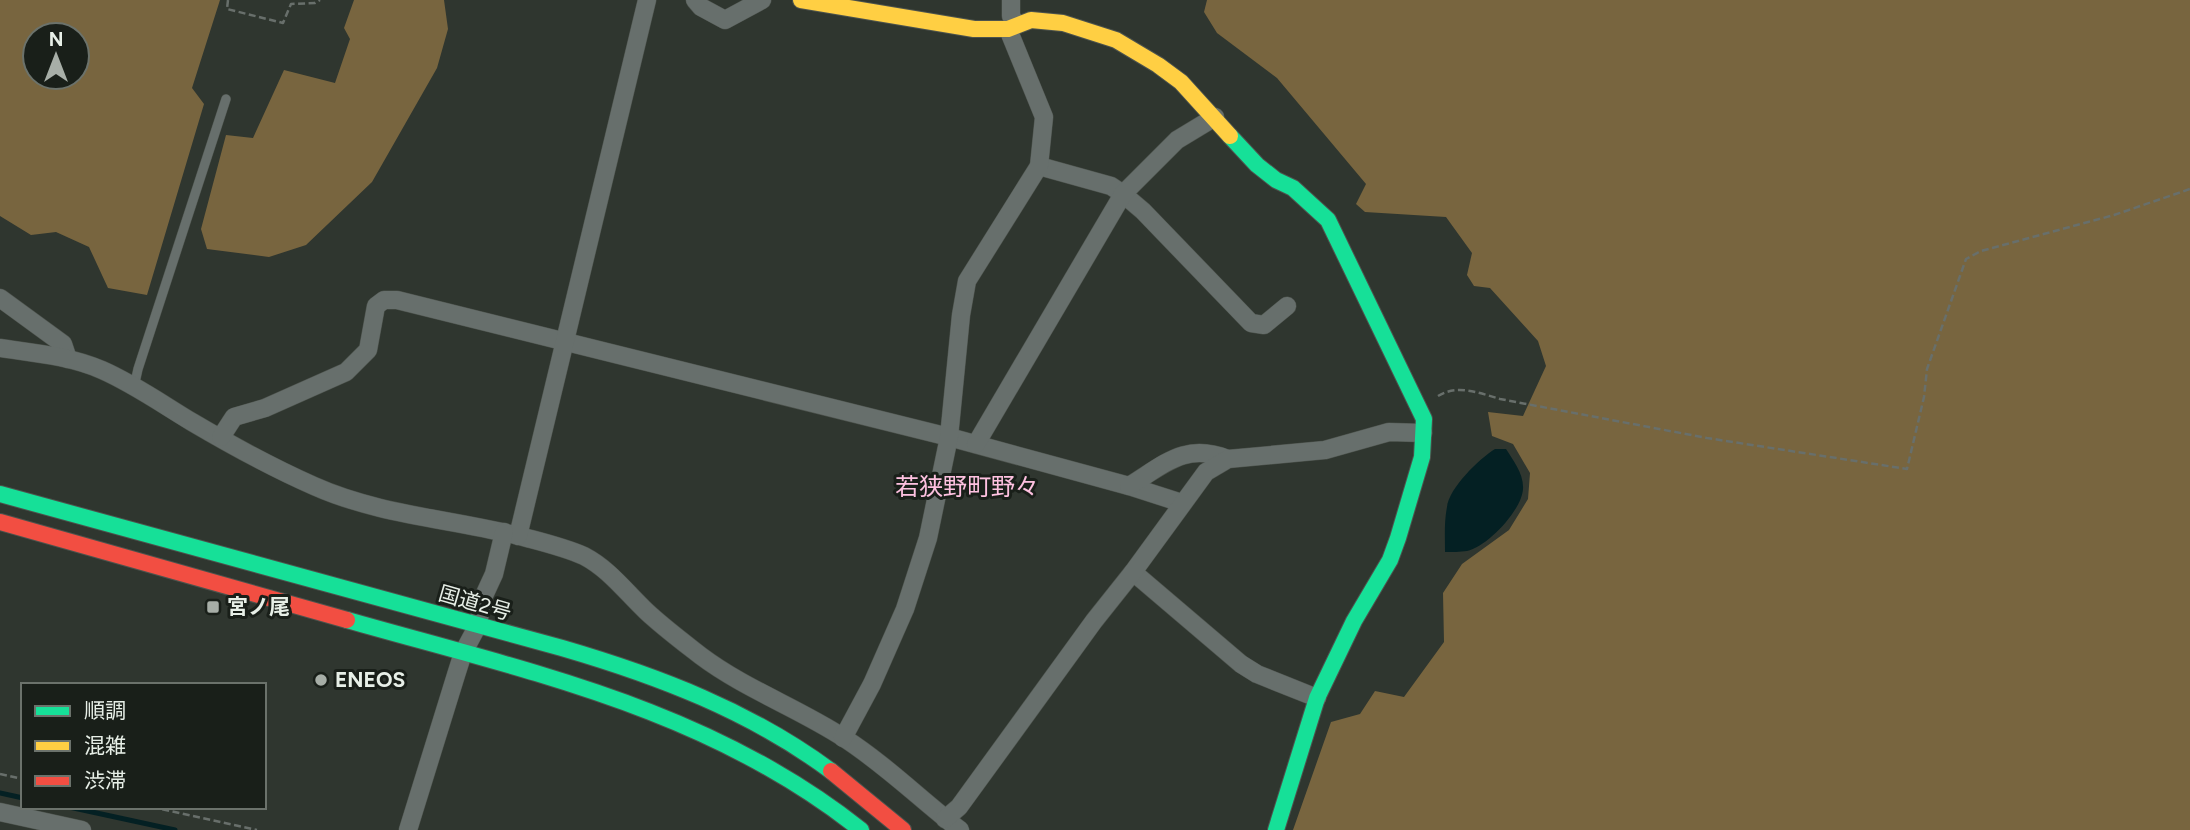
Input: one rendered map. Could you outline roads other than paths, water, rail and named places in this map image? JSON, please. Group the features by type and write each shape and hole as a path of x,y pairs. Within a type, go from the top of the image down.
{"main road":[{"path":"801,0 974,29 1012,26 1031,20 1063,23 1116,40 1181,82 1257,165 1276,180 1293,188 1328,220 1420,407 1424,419 1422,457 1390,560 1354,621 1317,698 1276,830"},
{"name":"国道2号","path":"0,494 478,625 672,684 767,728 820,761 903,830"},
{"path":"0,522 594,690 656,711 709,734 776,771 838,810 861,830"}],"street":[{"path":"408,830 463,653 478,625 482,600 511,534 565,342 647,0"},
{"path":"695,0 701,7 725,20 762,0"},
{"path":"843,738 872,684 905,609 928,538 949,438 967,281 1039,166 1044,117 1012,26 1011,0"},
{"path":"976,444 1123,194 1177,141 1215,117"},
{"path":"1039,166 1111,186 1123,194 1143,211 1251,323 1264,325 1287,306"},
{"path":"0,298 64,344 68,359"},
{"path":"221,438 234,417 265,408 346,372 368,350 376,306 384,300 397,300 976,444 1182,503"},
{"path":"0,348 68,359 100,369 221,438 310,485 341,498 381,509 511,534 586,557 608,572 647,612 723,671 796,709 843,738 901,780 960,830"},
{"path":"945,818 959,807 1206,472 1228,459 1325,450 1389,432 1423,433"},
{"path":"1129,486 1177,457 1209,452 1228,459"},
{"path":"1133,572 1241,664 1258,674 1317,698"},
{"path":"0,812 82,830"}],"lane":[{"path":"134,387 226,99"}],"water":[{"path":"1495,449 1506,449 1520,473 1523,489 1517,507 1484,543 1467,551 1445,552 1445,518 1449,499 1466,475"}],"waterway":[{"path":"0,793 21,798"},
{"path":"78,809 175,830"}],"place":[{"name":"宮ノ尾","path":"213,607"},
{"name":"ENEOS","path":"321,680"}],"district":[{"name":"若狭野町野々","path":"967,487"}]}
